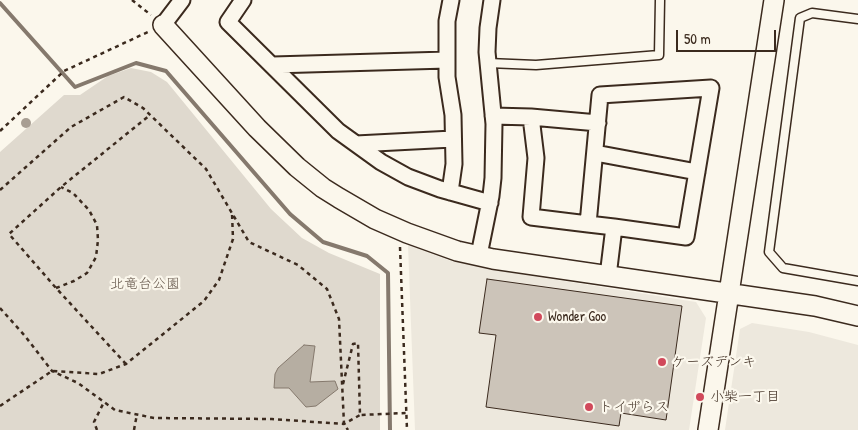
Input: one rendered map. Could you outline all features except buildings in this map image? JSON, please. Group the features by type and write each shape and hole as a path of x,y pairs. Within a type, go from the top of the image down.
{"street":[{"path":"182,0 163,25 257,128 297,167 323,188 374,219 438,245 479,256 816,306 858,316"},
{"path":"243,0 228,22 338,130 381,162 408,177 490,204"},
{"path":"450,192 454,164 447,60 447,21 451,0"},
{"path":"479,256 490,204 493,178 493,116 488,62 488,28 492,0"},
{"path":"708,430 774,0"},
{"path":"273,65 447,60"},
{"path":"531,117 536,158 531,217 686,237 710,88 600,95 588,224"},
{"path":"493,116 531,117 598,123"},
{"path":"356,144 453,139"},
{"path":"595,153 697,172"},
{"path":"608,276 614,227"}],"lane":[{"path":"488,62 536,65 660,55 660,0"},
{"path":"858,19 812,13 800,18 769,252 783,268 858,281"}],"path":[{"path":"0,130 64,71 163,25 132,0"},
{"path":"0,190 70,127 124,97 144,108 206,169 249,242 298,265 327,289 339,319 344,424 348,430"},
{"path":"126,364 9,234 61,187 150,115"},
{"path":"56,288 74,282 87,274 96,257 98,240 97,225 89,210 73,193 61,187"},
{"path":"0,406 52,371 99,374 126,364 204,301 219,280 233,239 232,212"},
{"path":"399,230 407,430"},
{"path":"0,308 52,371 78,383 114,410 154,418 272,419 344,424 360,416 406,413"},
{"path":"342,388 353,344 358,343 360,416"},
{"path":"97,430 94,422 104,402"},
{"path":"134,430 137,414"}],"shaded area":[{"path":"408,245 448,260 488,269 696,302 706,318 689,430 415,430"},
{"path":"752,323 809,332 858,345 858,430 725,430 740,329"},
{"path":"304,345 315,346 310,382 335,381 338,389 316,406 306,407 289,388 274,388 275,374 278,368"}],"green space":[{"name":"北竜台公園","path":"131,68 151,72 167,82 271,209 302,238 329,253 380,274 380,430 0,430 0,152 64,95 80,95 108,76"}],"waterway":[{"path":"0,3 75,87 136,63 166,71 290,214 323,242 367,256 388,273 390,430"}],"place":[{"name":"Wonder Goo","path":"538,317"},
{"name":"ケーズデンキ","path":"662,362"},
{"name":"小柴一丁目","path":"700,397"},
{"name":"トイザらス","path":"589,407"}]}
